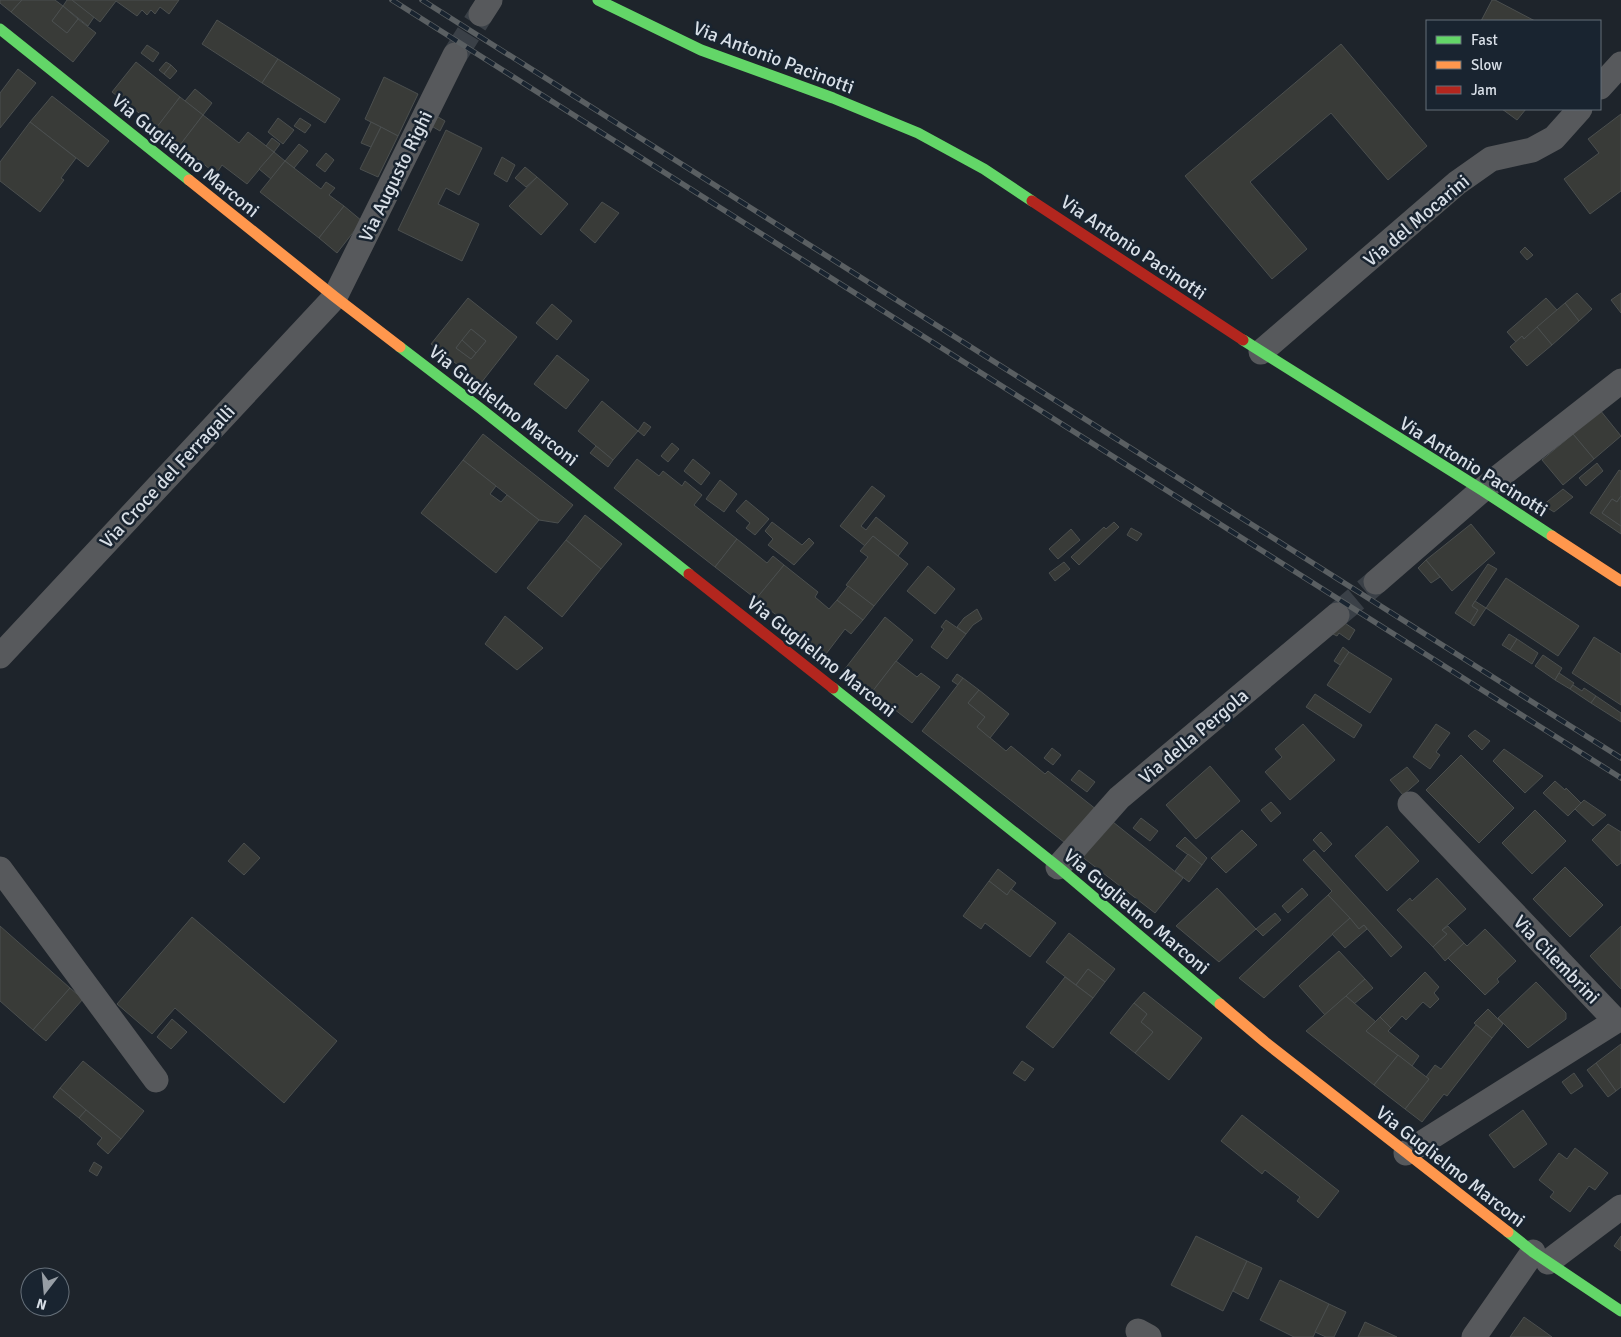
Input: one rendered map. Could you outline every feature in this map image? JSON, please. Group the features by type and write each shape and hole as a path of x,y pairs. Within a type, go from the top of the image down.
{"street":[{"name":"Via Antonio Pacinotti","path":"598,0 701,50 833,98 926,137 984,168 1261,352 1482,490 1621,581"},
{"name":"Via Guglielmo Marconi","path":"0,29 335,297 481,409 1058,867 1265,1042 1541,1257 1621,1311"},
{"name":"Via Augusto Righi","path":"335,297 455,55"},
{"path":"1601,86 1621,64"},
{"name":"Via del Mocarini","path":"1261,352 1457,183 1492,159 1532,150 1554,138 1579,110"},
{"name":"Via Croce del Ferragalli","path":"0,656 335,297"},
{"path":"1376,582 1482,490 1621,381"},
{"name":"Via della Pergola","path":"1058,867 1118,798 1337,615"},
{"name":"Via Cilembrini","path":"1406,1153 1616,1021 1410,804"},
{"path":"0,870 156,1080"},
{"path":"1474,1337 1541,1257 1621,1207"}],"building":[{"path":"0,0 22,0 11,12 0,3"},
{"path":"22,0 55,0 63,6 52,21 67,33 78,19 96,33 73,62 11,12"},
{"path":"67,0 72,0 94,17 88,26 63,6"},
{"path":"72,0 179,0 169,14 160,7 155,14 151,10 147,15 142,10 137,16 116,1 100,22"},
{"path":"1492,0 1495,0 1533,20 1482,20"},
{"path":"63,6 78,19 67,33 52,21"},
{"path":"217,20 278,59 262,83 202,44"},
{"path":"1341,44 1427,146 1388,180 1331,113 1250,182 1307,249 1272,279 1185,176"},
{"path":"147,45 159,53 153,62 141,53"},
{"path":"278,59 340,99 325,123 262,83"},
{"path":"136,62 180,97 157,127 112,92"},
{"path":"166,62 171,65 164,74 159,70"},
{"path":"171,65 177,71 170,79 164,74"},
{"path":"18,69 36,83 0,128 0,93"},
{"path":"384,77 418,94 398,136 365,119"},
{"path":"195,89 212,103 203,115 185,101"},
{"path":"52,96 109,141 88,167 30,122"},
{"path":"180,97 203,115 180,145 157,127"},
{"path":"1503,110 1525,110 1517,120"},
{"path":"433,114 445,121 440,131 428,124"},
{"path":"1621,114 1621,191 1590,214 1564,179 1599,153 1588,139"},
{"path":"203,115 239,143 248,132 274,152 247,184 222,165 216,174 180,145"},
{"path":"278,118 294,130 283,144 268,132"},
{"path":"300,118 311,125 305,133 294,126"},
{"path":"30,122 76,158 61,178 64,180 40,212 0,181 0,162"},
{"path":"371,122 381,127 371,147 361,143"},
{"path":"381,127 398,136 378,177 360,169"},
{"path":"446,130 482,148 459,195 446,188 438,204 479,224 462,261 398,230"},
{"path":"272,138 280,144 274,152 266,146"},
{"path":"299,144 308,151 294,168 285,161"},
{"path":"274,152 285,161 271,179 259,169"},
{"path":"326,153 334,160 325,172 316,165"},
{"path":"502,157 515,165 507,182 494,174"},
{"path":"285,161 321,189 326,182 335,188 329,195 344,206 319,238 260,192"},
{"path":"525,167 537,177 526,187 515,178"},
{"path":"537,177 568,204 541,235 509,206"},
{"path":"602,202 619,213 595,243 580,230"},
{"path":"344,206 362,221 337,253 319,238"},
{"path":"1525,247 1533,255 1527,260 1520,252"},
{"path":"1577,293 1592,309 1579,321 1565,303"},
{"path":"1621,293 1621,313 1611,300"},
{"path":"468,298 517,337 481,383 431,344","holes":["471,329 486,341 471,359 456,348"]},
{"path":"1546,298 1557,310 1524,339 1522,336 1516,342 1507,332"},
{"path":"1565,303 1579,321 1552,345 1537,327"},
{"path":"552,304 572,321 557,340 536,323"},
{"path":"1537,327 1552,345 1527,366 1510,347 1522,336 1524,339"},
{"path":"471,329 486,341 476,353 462,340"},
{"path":"462,340 476,353 471,359 456,348"},
{"path":"557,355 589,380 566,409 534,384"},
{"path":"602,401 638,431 613,460 578,431"},
{"path":"1600,410 1621,436 1594,459 1573,434"},
{"path":"644,422 651,427 644,436 638,431"},
{"path":"483,434 573,505 558,523 539,520 463,460"},
{"path":"1573,434 1594,459 1563,485 1542,460"},
{"path":"672,443 679,449 668,462 661,456"},
{"path":"596,446 613,460 608,467 590,453"},
{"path":"637,459 659,476 663,471 682,486 685,481 702,495 694,505 737,539 715,567 614,488"},
{"path":"693,459 710,473 701,485 684,471"},
{"path":"463,460 496,486 490,494 501,502 507,495 539,520 496,573 421,513"},
{"path":"1597,463 1603,471 1586,486 1579,478"},
{"path":"1619,470 1621,471 1621,496 1617,502 1612,499 1602,513 1621,526 1621,534 1590,513"},
{"path":"720,480 737,494 724,512 706,499"},
{"path":"872,486 885,496 861,526 866,530 876,517 908,543 898,556 873,536 865,546 840,526"},
{"path":"1563,489 1573,497 1554,512 1543,505"},
{"path":"1621,496 1621,526 1602,513 1612,499 1617,502"},
{"path":"746,500 769,519 755,535 746,528 750,523 736,511"},
{"path":"585,515 622,544 601,569 566,540"},
{"path":"772,522 802,545 809,538 814,543 794,565 768,545 773,539 765,531"},
{"path":"1114,522 1119,527 1079,565 1071,557 1104,527 1106,529"},
{"path":"1471,524 1495,553 1452,591 1426,560"},
{"path":"1131,528 1142,534 1137,541 1127,535"},
{"path":"1071,529 1080,540 1058,559 1049,549"},
{"path":"873,536 908,564 874,606 846,585 868,557 860,551"},
{"path":"737,539 767,563 773,556 784,565 756,599 715,567"},
{"path":"566,540 601,569 562,617 527,588"},
{"path":"1426,560 1440,577 1431,583 1418,568"},
{"path":"1064,562 1070,569 1055,581 1049,573"},
{"path":"1488,564 1497,569 1472,606 1478,610 1470,623 1455,613"},
{"path":"784,565 818,592 815,597 829,609 837,600 863,620 851,634 845,629 826,654 756,599"},
{"path":"928,566 955,589 935,614 907,591"},
{"path":"1506,578 1579,626 1558,656 1486,608"},
{"path":"848,586 874,606 863,620 837,600"},
{"path":"1475,601 1486,608 1474,626 1470,623 1478,610 1472,606"},
{"path":"977,609 982,619 973,625 966,634 957,627 964,618"},
{"path":"505,616 543,648 517,670 485,644"},
{"path":"885,617 913,640 872,692 844,670"},
{"path":"946,620 966,634 947,659 931,647 944,629 941,627"},
{"path":"1342,621 1355,630 1349,640 1339,633 1337,636 1333,634"},
{"path":"1509,634 1517,639 1510,650 1502,645"},
{"path":"1594,637 1621,654 1621,705 1572,673"},
{"path":"1517,639 1538,653 1532,664 1510,650"},
{"path":"1343,647 1349,652 1340,665 1334,661"},
{"path":"1349,652 1392,679 1370,713 1327,685"},
{"path":"1543,655 1562,668 1555,680 1535,666"},
{"path":"896,661 917,677 921,673 940,687 912,723 872,692"},
{"path":"1559,673 1574,683 1570,689 1555,680"},
{"path":"957,674 963,678 958,685 952,681"},
{"path":"963,678 979,690 968,703 985,717 977,727 1006,751 1011,746 1045,774 1048,771 1097,810 1069,846 922,731"},
{"path":"1573,685 1582,691 1584,688 1596,696 1591,703 1570,689"},
{"path":"979,690 1009,714 990,738 977,727 985,717 968,703"},
{"path":"1315,694 1362,725 1354,738 1306,707"},
{"path":"1596,696 1621,713 1621,722 1591,703"},
{"path":"1303,724 1335,760 1290,800 1265,772 1282,757 1275,749"},
{"path":"1436,724 1450,733 1436,752 1440,755 1430,769 1413,757"},
{"path":"1475,730 1490,741 1482,750 1468,736"},
{"path":"1052,748 1061,755 1053,765 1044,758"},
{"path":"1504,749 1543,776 1525,793 1493,761"},
{"path":"1461,755 1514,808 1479,843 1426,790"},
{"path":"1210,766 1240,801 1196,839 1166,805"},
{"path":"1407,767 1419,781 1403,795 1390,780"},
{"path":"1079,770 1095,782 1087,792 1071,780"},
{"path":"1555,781 1565,790 1566,788 1581,803 1568,816 1543,793"},
{"path":"1584,800 1606,815 1593,826 1575,809"},
{"path":"1271,802 1281,813 1271,822 1261,810"},
{"path":"1535,810 1566,841 1532,874 1502,843"},
{"path":"1141,818 1158,831 1150,841 1133,828"},
{"path":"1113,822 1183,878 1155,913 1081,856"},
{"path":"1608,824 1621,832 1621,863 1617,866 1592,840"},
{"path":"1387,826 1419,861 1387,891 1355,856"},
{"path":"1242,830 1257,845 1226,873 1211,858"},
{"path":"1321,832 1332,844 1324,852 1313,840"},
{"path":"1185,837 1207,858 1202,865 1176,846"},
{"path":"244,843 260,858 244,875 228,861"},
{"path":"1314,850 1402,947 1391,957 1364,925 1359,929 1328,895 1332,891 1303,860"},
{"path":"1188,854 1202,865 1189,882 1175,871"},
{"path":"1565,867 1603,905 1570,937 1533,899"},
{"path":"998,869 1016,883 1007,895 989,881"},
{"path":"1437,878 1466,909 1442,930 1447,934 1433,947 1397,910 1410,898 1412,901"},
{"path":"989,881 1007,895 1011,889 1056,923 1030,957 985,923 981,929 963,916"},
{"path":"1217,888 1256,929 1219,962 1176,926"},
{"path":"1302,888 1308,895 1288,913 1282,906"},
{"path":"1328,895 1350,918 1264,998 1239,978"},
{"path":"1275,913 1281,920 1263,936 1256,929"},
{"path":"192,917 337,1041 284,1103 175,1008 152,1034 117,1004"},
{"path":"1350,918 1359,929 1364,925 1367,929 1345,948 1332,934"},
{"path":"0,926 70,988 33,1030 0,1001"},
{"path":"1448,926 1464,943 1445,961 1433,947 1447,934 1442,930"},
{"path":"1621,926 1621,989 1590,956"},
{"path":"1485,929 1516,961 1497,979 1499,982 1485,995 1448,958 1464,943 1467,946"},
{"path":"1069,933 1115,969 1105,982 1088,969 1076,985 1046,962"},
{"path":"1339,951 1365,979 1325,1015 1299,986"},
{"path":"1088,969 1105,982 1093,998 1076,985"},
{"path":"1425,972 1439,987 1434,993 1439,999 1430,1008 1423,1002 1406,1020 1402,1016 1391,1028 1380,1017"},
{"path":"1065,977 1093,998 1053,1048 1026,1027"},
{"path":"1365,979 1373,988 1354,1004 1346,996"},
{"path":"1536,982 1566,1013 1566,1019 1528,1048 1498,1018"},
{"path":"70,988 83,999 46,1041 33,1030"},
{"path":"1144,992 1202,1038 1169,1080 1135,1053 1153,1032 1141,1022 1147,1014 1134,1003"},
{"path":"1346,996 1376,1022 1366,1031 1398,1055 1374,1085 1306,1031"},
{"path":"1134,1003 1147,1014 1141,1022 1153,1032 1135,1053 1110,1033"},
{"path":"1488,1009 1503,1024 1492,1038 1474,1023"},
{"path":"1380,1017 1391,1028 1388,1031 1419,1056 1412,1066 1366,1031"},
{"path":"172,1019 187,1032 171,1049 157,1037"},
{"path":"1476,1025 1492,1038 1447,1096 1444,1094 1422,1122 1405,1109 1429,1079 1426,1077 1435,1065 1441,1069"},
{"path":"1621,1044 1621,1087 1616,1091 1596,1063"},
{"path":"1398,1055 1429,1079 1405,1109 1374,1085"},
{"path":"83,1061 144,1111 121,1139 60,1088"},
{"path":"1022,1061 1034,1069 1025,1081 1013,1073"},
{"path":"1596,1063 1616,1091 1608,1097 1587,1070"},
{"path":"1574,1073 1583,1086 1571,1094 1562,1082"},
{"path":"60,1088 86,1110 79,1118 53,1097"},
{"path":"86,1110 121,1139 108,1154 97,1144 102,1138 79,1118"},
{"path":"1523,1110 1547,1144 1514,1168 1489,1135"},
{"path":"1242,1115 1339,1191 1318,1218 1297,1201 1300,1197 1265,1170 1262,1174 1221,1141"},
{"path":"1575,1148 1608,1173 1595,1190 1589,1186 1570,1212 1550,1197 1554,1192 1539,1180 1559,1153 1567,1159"},
{"path":"94,1162 102,1167 97,1176 89,1171"},
{"path":"1196,1236 1247,1261 1223,1311 1171,1285"},
{"path":"1621,1236 1621,1251 1614,1246"},
{"path":"1247,1261 1262,1268 1248,1299 1233,1291"},
{"path":"1280,1280 1329,1304 1313,1337 1294,1337 1260,1320"},
{"path":"1329,1304 1346,1312 1334,1337 1326,1337 1315,1332"},
{"path":"1524,1317 1541,1329 1552,1337 1510,1337"},
{"path":"1365,1322 1397,1337 1358,1337"}],"tunnel":[{"path":"455,55 481,14"},
{"path":"1337,615 1376,582"}],"railway":[{"path":"392,0 1621,778"},
{"path":"422,0 1621,758"}],"traffic: fast":[{"path":"598,0 701,50 833,98 918,133 984,169 1032,201"},
{"path":"0,29 189,180"},
{"path":"1243,340 1552,536"},
{"path":"400,347 689,574"},
{"path":"833,688 1058,867 1220,1004"},
{"path":"1508,1232 1533,1252 1621,1311"}],"traffic: slow":[{"path":"189,180 400,347"},
{"path":"1552,536 1621,581"},
{"path":"1220,1004 1265,1042 1508,1232"}],"traffic: jam":[{"path":"1032,201 1243,340"},
{"path":"689,574 833,688"}]}
